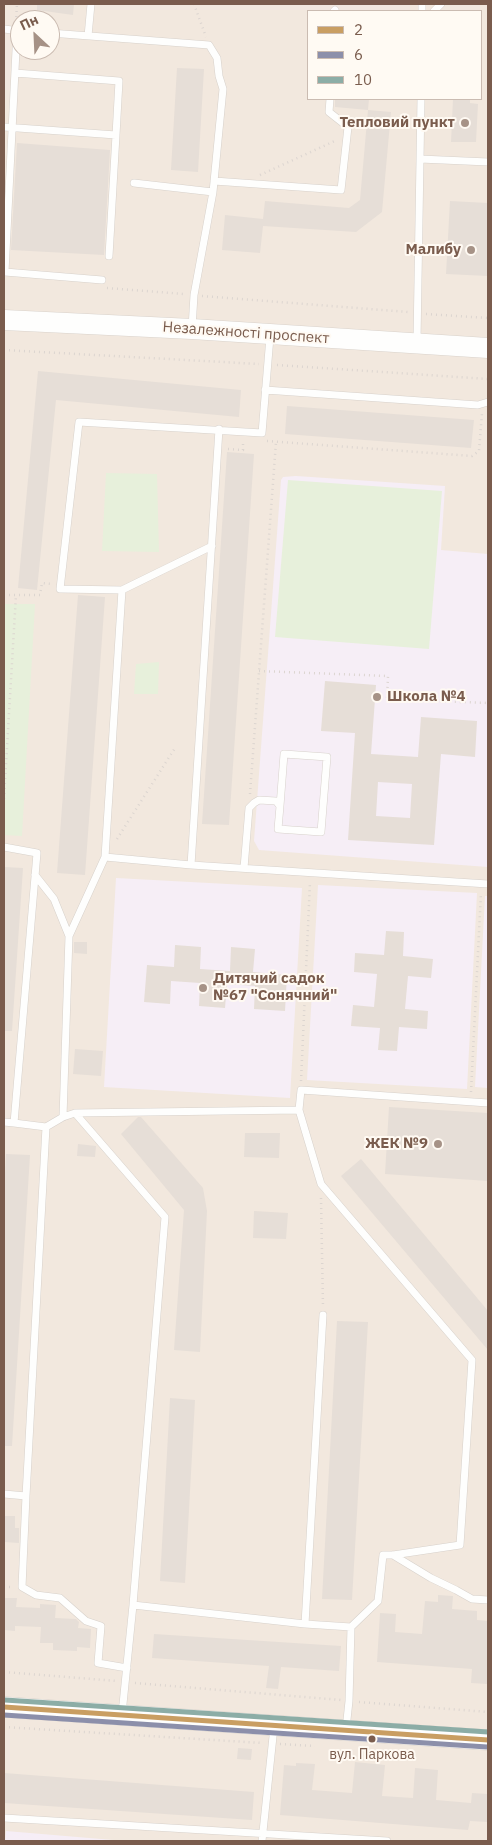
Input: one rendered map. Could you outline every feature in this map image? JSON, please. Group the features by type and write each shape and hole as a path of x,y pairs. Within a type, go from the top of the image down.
{"street":[{"name":"Незалежності проспект","path":"4,320 192,329 488,348"},
{"path":"4,1707 122,1716 273,1734 346,1731 488,1740"}],"lane":[{"path":"88,36 91,4"},
{"path":"60,34 209,45 217,58 218,76 223,90 213,192 194,295 192,329"},
{"path":"16,60 12,128 7,158 5,272 102,280"},
{"path":"15,73 118,80 109,256"},
{"path":"214,181 341,190 348,127 329,112 330,100"},
{"path":"417,344 420,100"},
{"path":"4,127 116,135"},
{"path":"420,159 488,162"},
{"path":"134,183 213,192"},
{"path":"212,546 122,590 60,589 79,422 219,429 243,435 262,432 270,334"},
{"path":"265,390 478,405 485,402"},
{"path":"191,864 219,429"},
{"path":"63,1117 69,936 105,857 122,590"},
{"path":"284,754 327,757 321,832 278,828 279,801 284,754"},
{"path":"244,868 249,808 259,800 279,801"},
{"path":"4,847 37,853 14,1123"},
{"path":"105,857 485,884"},
{"path":"35,875 54,899 69,936"},
{"path":"346,1731 349,1701 351,1627 378,1601 383,1555 460,1545 472,1360 320,1184 299,1110 300,1090 488,1103"},
{"path":"4,1122 46,1127 63,1117 75,1113 299,1110"},
{"path":"75,1113 165,1217 122,1716"},
{"path":"46,1127 22,1587 36,1595 60,1598 86,1621 101,1626 98,1663 127,1668"},
{"path":"305,1624 323,1315"},
{"path":"4,1494 26,1496"},
{"path":"393,1555 430,1578 472,1599 488,1600"},
{"path":"133,1605 305,1624 351,1627"},
{"path":"262,1837 273,1734"},
{"path":"4,1818 262,1837 387,1841"}],"path":[{"path":"194,4 209,45"},
{"path":"242,183 347,136"},
{"path":"99,288 488,318"},
{"path":"4,350 488,379"},
{"path":"218,448 243,450 243,435 276,442 472,456 478,451 485,402"},
{"path":"249,808 276,442"},
{"path":"4,595 40,595 42,583 61,584"},
{"path":"4,799 16,595"},
{"path":"259,670 388,676 387,699 488,703"},
{"path":"105,857 175,748"},
{"path":"300,1090 310,873"},
{"path":"470,1102 485,884"},
{"path":"320,1184 323,1315"},
{"path":"4,1672 488,1712"},
{"path":"4,1727 273,1734 322,1746"}],"shaded area":[{"path":"4,4 488,4 488,1841 4,1841"},
{"name":"Школа №4","path":"296,476 445,486 441,550 488,554 488,867 259,850 254,841 281,480 283,477"},
{"name":"Дитячий садок №67 \"Сонячний\"","path":"116,878 302,888 290,1098 104,1087"},
{"path":"318,885 477,893 467,1089 307,1080"},
{"path":"485,896 488,896 488,1088 475,1087"},
{"path":"6,1831 125,1841 5,1841"}],"green space":[{"path":"106,473 157,474 159,552 102,551"},
{"path":"288,480 442,491 429,649 275,637"},
{"path":"4,604 35,604 22,836 4,835"},
{"path":"159,662 158,694 134,694 136,664"}],"building":[{"path":"37,4 74,4 73,15 60,13 60,10 37,10"},
{"path":"177,68 204,69 198,172 171,170"},
{"path":"335,100 369,100 368,110 335,107"},
{"name":"Тепловий пункт","path":"453,100 470,100 470,103 478,104 476,142 451,142"},
{"path":"368,110 391,112 382,212 356,232 263,226 260,253 222,250 225,215 263,219 265,201 349,208 360,200"},
{"path":"17,143 110,150 104,255 11,250"},
{"path":"450,201 488,203 488,276 446,274"},
{"path":"38,371 241,390 239,417 56,400 37,590 18,588"},
{"path":"287,406 474,420 471,448 285,434"},
{"path":"227,452 254,454 229,825 202,824"},
{"path":"78,595 105,597 85,875 57,873"},
{"path":"325,681 376,685 371,754 418,757 421,717 477,721 475,757 441,754 434,845 348,840 355,733 321,731","holes":["378,782 412,784 410,818 376,816"]},
{"path":"4,867 23,868 12,1031 4,1031"},
{"path":"386,931 404,932 403,956 433,959 431,978 408,976 405,1009 428,1011 427,1029 399,1027 397,1051 378,1050 380,1028 351,1026 353,1005 374,1007 377,974 354,972 355,953 384,955"},
{"path":"74,942 87,942 87,954 74,953"},
{"path":"175,945 201,947 200,969 230,971 231,947 255,949 253,972 287,975 285,1011 254,1009 255,986 227,984 225,1008 199,1006 200,983 171,981 170,1004 144,1002 147,965 174,967"},
{"path":"75,1049 103,1051 101,1076 73,1074"},
{"name":"ЖЕК №9","path":"389,1107 488,1113 488,1181 385,1174"},
{"path":"138,1117 141,1117 203,1188 207,1211 200,1352 174,1350 184,1210 121,1134"},
{"path":"245,1133 280,1133 279,1158 244,1157"},
{"path":"78,1144 96,1146 95,1157 77,1156"},
{"path":"6,1154 30,1155 12,1446 4,1446 4,1192"},
{"path":"361,1159 488,1311 488,1350 341,1176"},
{"path":"254,1211 288,1213 286,1239 253,1238"},
{"path":"337,1321 368,1322 352,1600 322,1599"},
{"path":"170,1398 195,1400 185,1583 160,1581"},
{"path":"4,1516 15,1516 15,1528 19,1528 19,1543 4,1542"},
{"path":"438,1595 453,1596 452,1609 477,1611 477,1620 488,1621 488,1684 471,1683 472,1669 377,1662 380,1613 396,1614 395,1632 422,1634 425,1601 438,1602"},
{"path":"4,1598 17,1598 16,1607 40,1608 40,1604 56,1605 55,1618 76,1619 79,1622 78,1628 91,1629 90,1648 77,1647 77,1651 53,1650 53,1643 40,1643 41,1627 15,1626 15,1631 4,1630"},
{"path":"154,1634 341,1646 339,1671 281,1667 278,1689 266,1688 269,1666 152,1658"},
{"path":"238,1748 252,1749 251,1760 237,1759"},
{"path":"355,1762 385,1765 382,1796 413,1798 415,1768 438,1770 436,1800 471,1803 472,1793 488,1794 488,1822 470,1821 468,1830 280,1815 284,1765 296,1766 296,1763 315,1764 312,1790 352,1793"},
{"path":"4,1773 254,1792 252,1820 4,1803"}],"transit line":[{"name":"10","path":"5,1700 488,1732"},
{"name":"2","path":"4,1707 488,1740"},
{"name":"6","path":"4,1715 487,1747"}],"place":[{"name":"Тепловий пункт","path":"465,123"},
{"name":"Малибу","path":"471,250"},
{"name":"Школа №4","path":"377,697"},
{"name":"Дитячий садок №67 \"Сонячний\"","path":"203,988"},
{"name":"ЖЕК №9","path":"438,1144"},
{"name":"вул. Паркова","path":"372,1739"}]}
